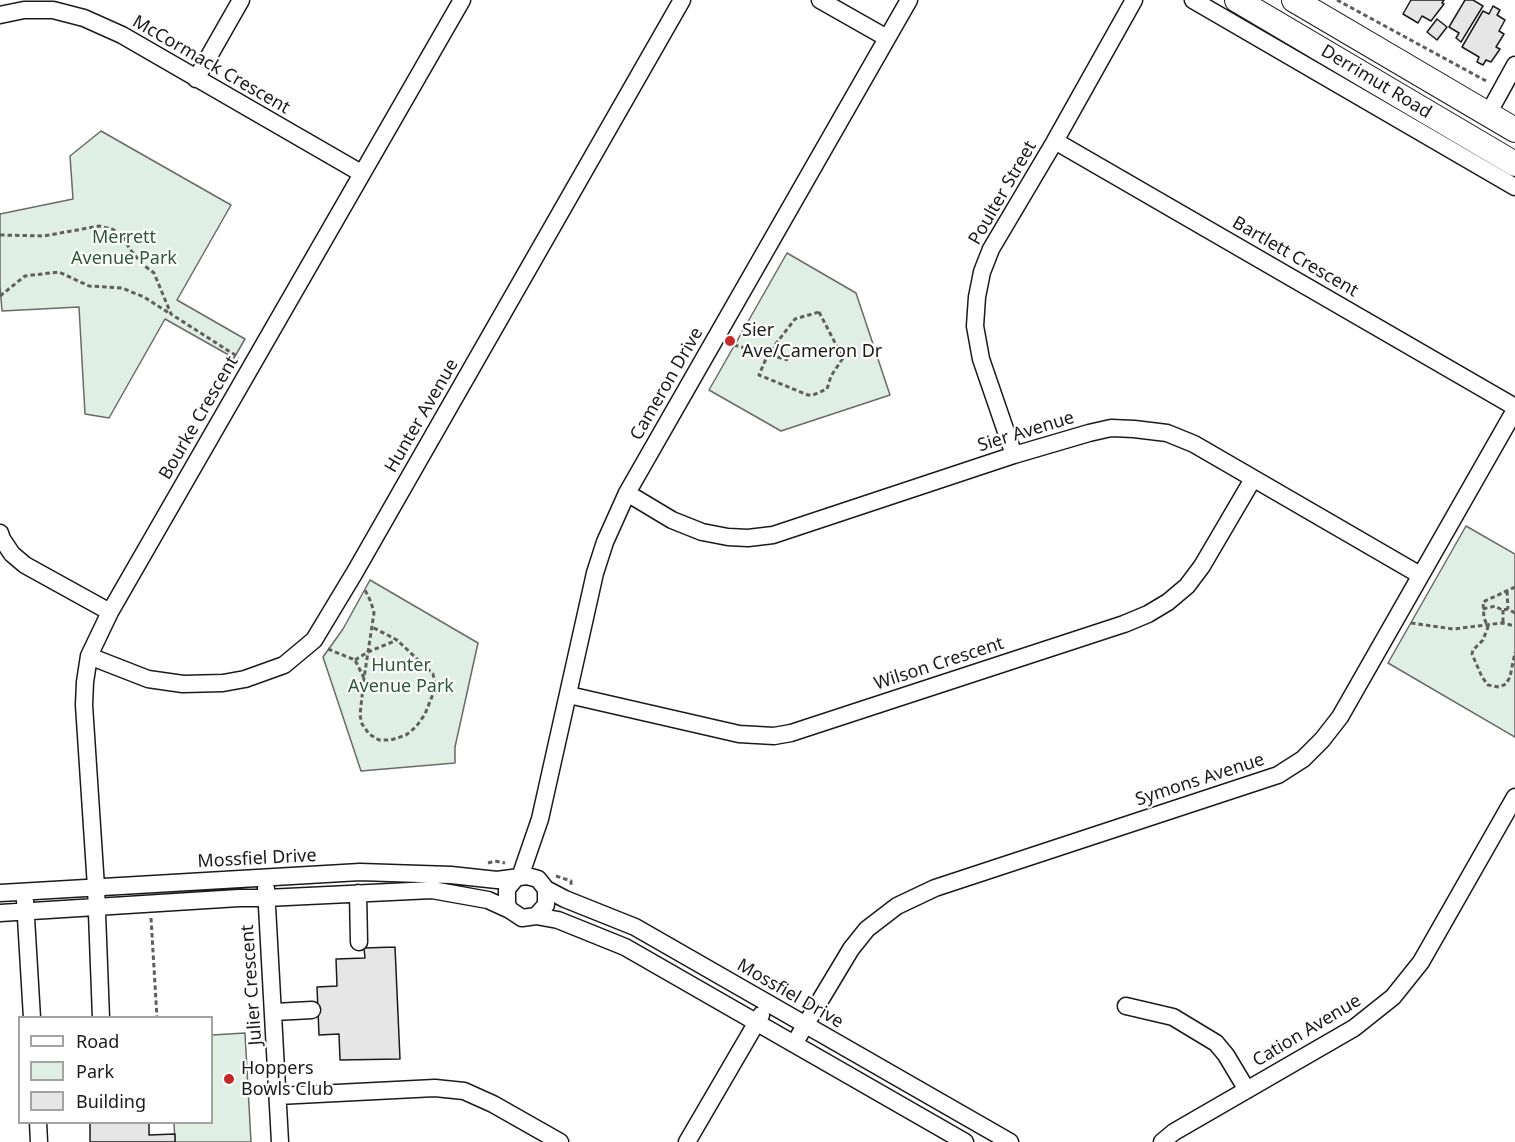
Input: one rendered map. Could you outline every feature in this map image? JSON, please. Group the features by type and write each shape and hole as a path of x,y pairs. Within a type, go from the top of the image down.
{"highway":[{"name":"Derrimut Road","path":"1237,0 1515,164"},
{"name":"Derrimut Road","path":"1294,0 1515,130"},
{"path":"1473,139 1488,114"}],"street":[{"path":"196,79 241,0"},
{"name":"Bourke Crescent","path":"101,1016 96,887 84,705 89,656 110,612 462,0"},
{"name":"Hunter Avenue","path":"89,656 148,679 183,684 223,683 257,676 284,665 314,640 682,0"},
{"path":"820,0 886,38"},
{"name":"Cameron Drive","path":"518,878 540,819 595,573 605,542 627,493 909,0"},
{"name":"Poulter Street","path":"1014,455 981,359 975,326 982,272 992,249 1134,0"},
{"path":"1193,0 1515,187"},
{"name":"McCormack Crescent","path":"0,15 24,10 53,10 84,18 122,35 361,173"},
{"path":"1488,114 1515,65"},
{"name":"Bartlett Crescent","path":"1055,141 1515,408"},
{"name":"Symons Avenue","path":"795,1044 851,949 867,929 897,906 935,888 1278,775 1303,759 1340,717 1515,408"},
{"name":"Sier Avenue","path":"627,493 672,520 702,532 728,537 773,536 1014,455 1111,428 1134,429 1167,433 1185,441 1420,575"},
{"name":"Wilson Crescent","path":"569,695 739,734 765,736 791,733 1113,628 1148,614 1168,602 1202,566 1253,479"},
{"path":"0,533 12,554 25,565 110,612"},
{"name":"Cation Avenue","path":"1162,1142 1174,1132 1354,1028 1393,997 1421,962 1515,797"},
{"name":"Cameron Drive","path":"540,819 537,871 545,886"},
{"name":"Mossfiel Drive","path":"0,893 360,872 451,875 497,880 518,878"},
{"path":"510,910 505,896 511,883 518,878 532,876 545,886 548,897 546,905 536,916"},
{"name":"Julier Crescent","path":"266,879 280,1142"},
{"name":"Mossfiel Drive","path":"545,886 565,899 635,927 1010,1142"},
{"path":"0,913 239,898 432,890 488,900 522,918 536,916 558,920 625,947 965,1142"},
{"path":"25,892 32,1016"},
{"path":"358,893 359,942"},
{"path":"687,1142 768,1004"},
{"path":"1126,1006 1173,1017 1216,1043 1226,1054 1247,1090"},
{"path":"274,1012 312,1010"},
{"path":"278,1096 435,1088 464,1091 493,1104 560,1142"},
{"path":"38,1124 39,1142"}],"path":[{"path":"1337,0 1501,89"},
{"path":"0,235 44,236 99,226 112,229 123,235 129,248 142,264 154,273 171,314"},
{"path":"0,296 25,276 59,272 89,286 122,288 144,297 235,355 240,363 249,370"},
{"path":"819,312 843,358 831,376 827,389 810,395 759,375 768,354 795,319 819,312"},
{"path":"734,345 788,360"},
{"path":"1515,587 1483,602 1487,633 1472,654 1488,685 1499,687 1506,684 1510,677 1515,652"},
{"path":"364,588 373,608 360,715 362,724 369,734 379,740 391,740 406,735 416,727 425,714 433,694 435,678 431,671 397,640 372,627"},
{"path":"1503,623 1507,591"},
{"path":"1483,609 1495,606 1515,613"},
{"path":"1395,620 1453,629 1503,623 1515,626"},
{"path":"355,660 368,651 397,640"},
{"path":"328,649 355,660 364,678"},
{"path":"151,904 157,1016"}],"green space":[{"name":"Merrett Avenue Park","path":"101,131 231,205 177,300 245,339 234,358 165,319 109,418 85,414 79,307 2,311 0,286 0,214 73,199 70,156"},
{"path":"787,253 856,293 890,395 781,431 709,390"},
{"path":"1466,526 1515,554 1515,737 1388,663"},
{"name":"Hunter Avenue Park","path":"370,580 478,643 455,747 455,763 361,771 323,657 343,629"},
{"name":"Hoppers Bowls Club","path":"245,1033 251,1142 175,1142 174,1124 213,1124 213,1035"}],"building":[{"path":"1411,0 1444,0 1442,3 1444,4 1431,21 1422,16 1418,23 1403,14"},
{"path":"1465,0 1473,0 1483,6 1461,42 1456,38 1459,33 1449,27"},
{"path":"1493,6 1500,10 1497,15 1505,20 1499,31 1504,34 1496,47 1500,49 1491,62 1486,60 1483,65 1477,62 1479,57 1462,47 1483,11 1489,14"},
{"path":"1437,19 1447,27 1437,40 1427,32"},
{"path":"395,947 400,1059 340,1060 339,1034 319,1035 317,987 337,986 336,959 365,958 364,948"},
{"path":"90,1124 149,1124 149,1135 175,1134 175,1142 90,1142"}],"place":[{"name":"Sier Ave/Cameron Dr","path":"730,341"},
{"name":"Hoppers Bowls Club","path":"229,1079"}]}
